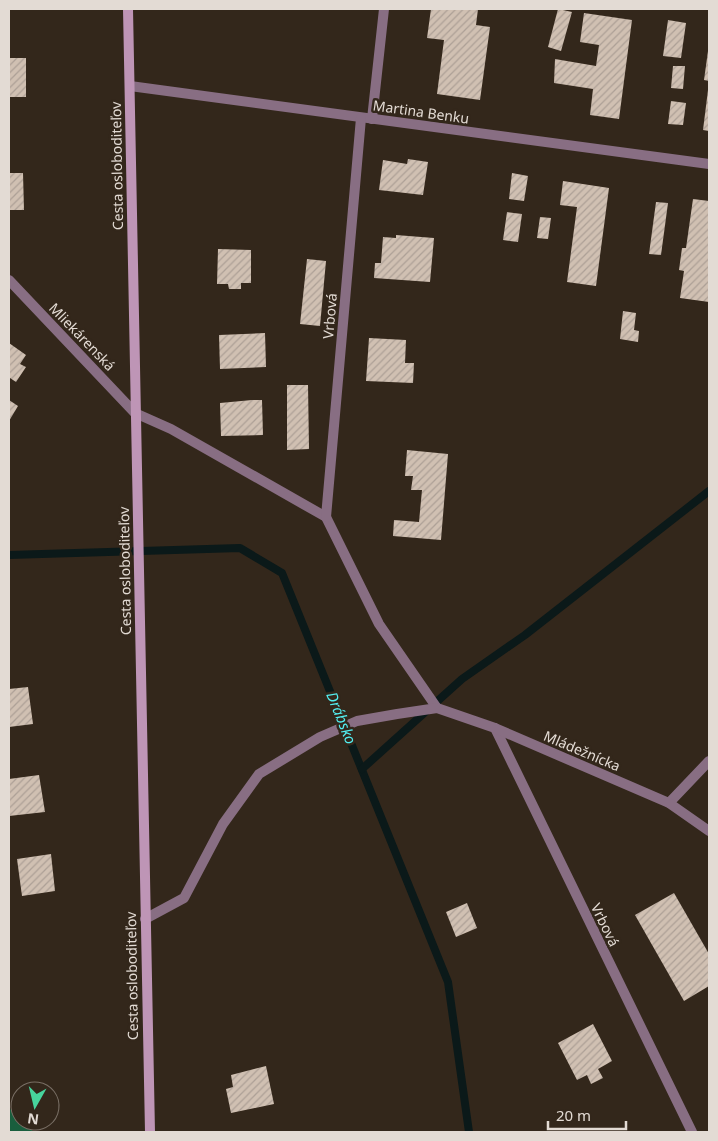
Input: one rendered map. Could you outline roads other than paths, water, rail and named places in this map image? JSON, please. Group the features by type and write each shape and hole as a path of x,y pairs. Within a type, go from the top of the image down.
{"main road":[{"name":"Cesta osloboditeľov","path":"128,9 150,1132"}],"street":[{"path":"372,119 384,9"},
{"name":"Martina Benku","path":"130,86 709,164"},
{"name":"Vrbová","path":"326,517 361,118"},
{"name":"Mliekárenská","path":"9,280 135,413"},
{"path":"135,413 171,429 326,517 379,624 437,708 357,721 320,737 259,774 223,824 184,898 145,919"},
{"name":"Mládežnícka","path":"437,708 495,728 669,803 709,831"},
{"name":"Vrbová","path":"495,728 692,1132"},
{"path":"669,803 709,761"}],"waterway":[{"path":"362,769 462,679 525,635 709,491"},
{"name":"Drábsko","path":"9,555 240,548 282,573 448,982 469,1132"}]}
